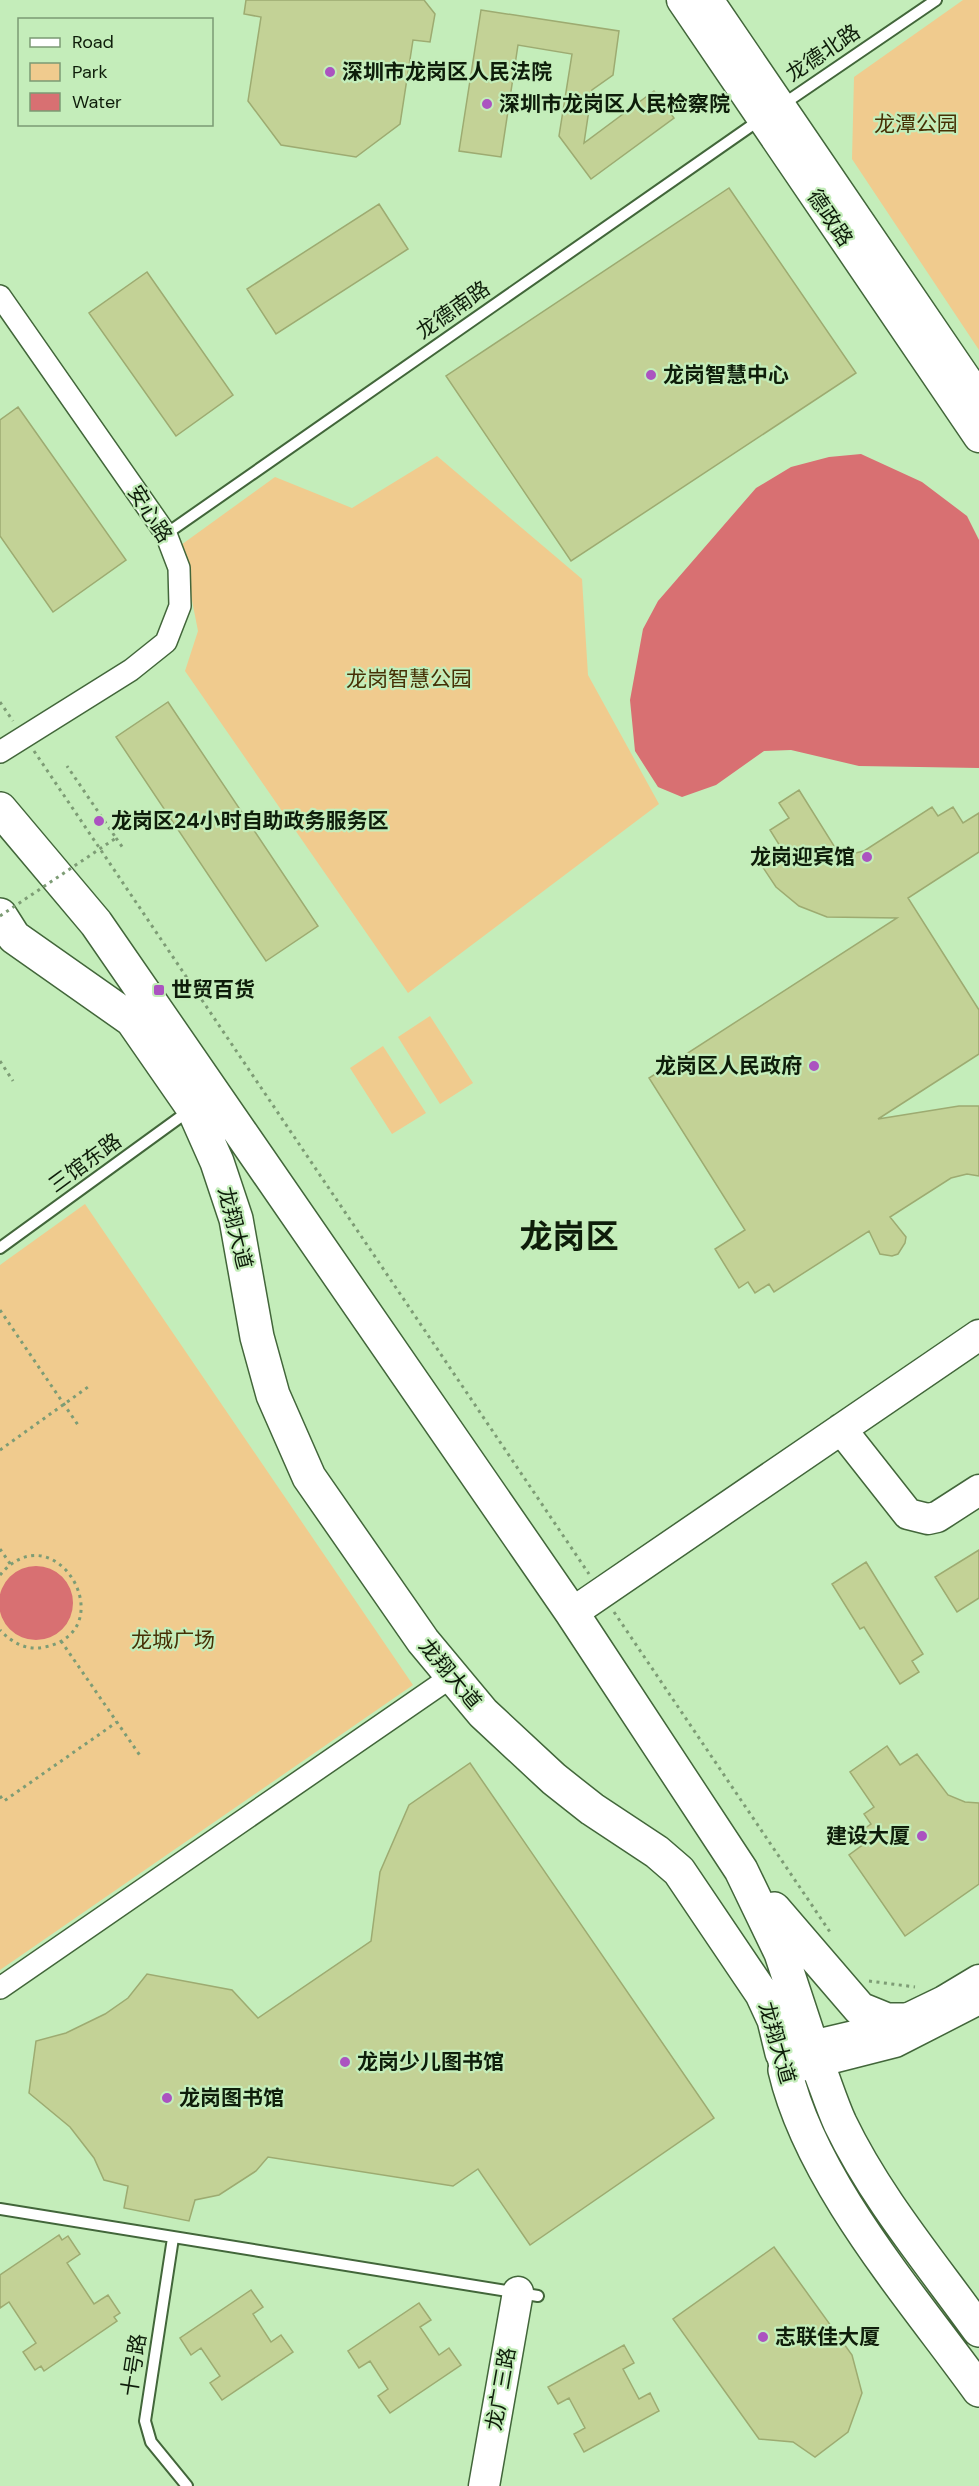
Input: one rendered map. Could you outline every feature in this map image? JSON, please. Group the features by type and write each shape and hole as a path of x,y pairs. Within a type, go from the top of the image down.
{"main road":[{"name":"德政路","path":"682,0 771,112 979,398"},
{"name":"德政路","path":"708,0 771,112 979,436"},
{"name":"龙翔大道","path":"0,809 96,923 572,1613 741,1870 781,1953 799,2058 798,2115 830,2177 876,2250 979,2390"},
{"name":"龙翔大道","path":"3,926 132,1020 193,1108 217,1162 233,1210 264,1366 295,1450 309,1477 423,1641 451,1677 517,1748 592,1809 657,1852 679,1871 762,1994 774,2020 905,2229 979,2330"},
{"path":"572,1613 979,1335"},
{"path":"841,1429 908,1514 928,1519 938,1517 979,1490"},
{"path":"741,1870 852,2002 877,2018 907,2020"},
{"path":"799,2058 907,2020 979,1980"},
{"path":"799,2058 895,2042 979,1999"},
{"name":"龙广三路","path":"484,2486 528,2294"},
{"name":"龙广三路","path":"504,2486 528,2294"}],"street":[{"name":"安心路","path":"0,296 166,534 179,568 180,606 166,642 130,670 0,752"},
{"path":"0,1988 451,1677"}],"lane":[{"name":"龙德北路","path":"771,112 936,0"},
{"name":"龙德南路","path":"166,534 771,112"},
{"name":"三馆东路","path":"0,1248 193,1108"},
{"path":"0,2209 528,2294"},
{"name":"十号路","path":"173,2238 145,2421 151,2442 187,2486"}],"path":[{"path":"0,702 835,1940"},
{"path":"66,766 123,848"},
{"path":"3,926 116,838"},
{"path":"0,1061 13,1081"},
{"path":"0,1310 78,1425"},
{"path":"0,1450 88,1387"},
{"path":"0,1549 10,1565"},
{"path":"0,1575 10,1565 33,1557 56,1561 74,1577 80,1593 81,1611 71,1632 61,1641 45,1647 27,1648 16,1644 0,1630"},
{"path":"61,1641 141,1757"},
{"path":"0,1796 4,1801 117,1722"},
{"path":"862,1979 925,1988"}],"green space":[{"name":"龙潭公园","path":"963,0 979,0 979,350 852,159 854,77"},
{"name":"龙岗智慧公园","path":"437,456 582,579 588,675 659,804 408,993 185,671 198,631 181,545 275,477 352,508"},
{"path":"430,1016 473,1083 440,1104 398,1037"},
{"path":"383,1046 426,1113 392,1134 350,1068"},
{"name":"龙城广场","path":"85,1204 413,1685 0,1970 0,1265"}],"water":[{"path":"861,454 922,482 967,516 979,540 979,768 859,766 791,750 764,751 716,785 682,797 658,787 635,751 630,700 643,629 658,601 756,488 791,467 829,457"},
{"path":"29,1566 43,1566 57,1572 67,1582 73,1596 73,1610 67,1624 57,1634 43,1640 29,1640 15,1634 5,1624 -1,1610 -1,1596 5,1582 15,1572"}],"building":[{"name":"深圳市龙岗区人民法院","path":"246,0 424,0 435,14 430,42 413,40 400,124 356,157 281,145 248,101 261,17 244,14"},
{"name":"深圳市龙岗区人民检察院","path":"481,10 619,31 613,75 592,90 584,143 654,91 674,118 591,179 559,136 572,54 518,45 501,157 459,151"},
{"name":"龙岗智慧中心","path":"729,188 856,373 571,561 446,376"},
{"path":"379,204 408,249 276,334 247,289"},
{"path":"147,272 233,395 176,436 89,313"},
{"path":"18,407 126,560 53,612 0,536 0,420"},
{"path":"168,702 318,926 266,961 116,737"},
{"path":"799,790 834,846 851,854 864,851 932,807 938,816 953,807 963,823 979,813 979,852 908,898 979,1010 979,1054 878,1119 959,1106 979,1106 979,1176 967,1174 951,1178 890,1217 906,1237 898,1254 892,1256 880,1254 869,1231 774,1292 769,1284 755,1293 748,1282 739,1288 715,1249 745,1230 649,1078 897,918 827,917 799,906 776,887 758,860 780,846 770,830 789,818 779,803"},
{"path":"979,1550 979,1598 957,1612 935,1577"},
{"path":"866,1562 923,1654 912,1661 919,1672 900,1684 864,1627 860,1629 832,1584"},
{"name":"建设大厦","path":"887,1746 900,1765 917,1754 948,1795 965,1802 979,1803 979,1884 905,1936 849,1855 868,1841 861,1831 871,1824 864,1814 874,1807 850,1772"},
{"path":"470,1763 714,2118 530,2245 478,2169 453,2186 268,2157 256,2171 219,2195 195,2200 189,2221 124,2208 128,2186 104,2180 94,2158 70,2127 29,2093 36,2041 66,2033 105,2014 128,1998 147,1974 232,1990 258,2018 371,1941 380,1872 409,1805"},
{"path":"59,2235 62,2240 68,2236 80,2254 67,2263 94,2304 108,2295 120,2313 114,2317 117,2321 44,2371 41,2366 35,2370 23,2352 36,2343 9,2302 0,2308 0,2275"},
{"name":"志联佳大厦","path":"774,2247 852,2355 862,2393 848,2432 815,2457 793,2442 759,2439 673,2319"},
{"path":"251,2290 263,2307 253,2314 271,2342 281,2335 293,2352 222,2400 210,2383 220,2376 201,2348 191,2355 180,2338"},
{"path":"419,2303 431,2320 420,2327 439,2355 449,2348 461,2365 390,2413 378,2396 388,2389 370,2361 359,2368 348,2351"},
{"path":"624,2345 634,2363 623,2369 639,2399 650,2393 659,2411 584,2452 574,2434 585,2428 569,2398 558,2404 548,2387"}],"place":[{"name":"深圳市龙岗区人民法院","path":"330,72"},
{"name":"深圳市龙岗区人民检察院","path":"487,104"},
{"name":"龙岗智慧中心","path":"651,375"},
{"name":"龙岗区24小时自助政务服务区","path":"99,821"},
{"name":"龙岗迎宾馆","path":"867,857"},
{"name":"世贸百货","path":"159,990"},
{"name":"龙岗区人民政府","path":"814,1066"},
{"name":"建设大厦","path":"922,1836"},
{"name":"龙岗少儿图书馆","path":"345,2062"},
{"name":"龙岗图书馆","path":"167,2098"},
{"name":"志联佳大厦","path":"763,2337"}],"district":[{"name":"龙岗区","path":"569,1236"}]}
